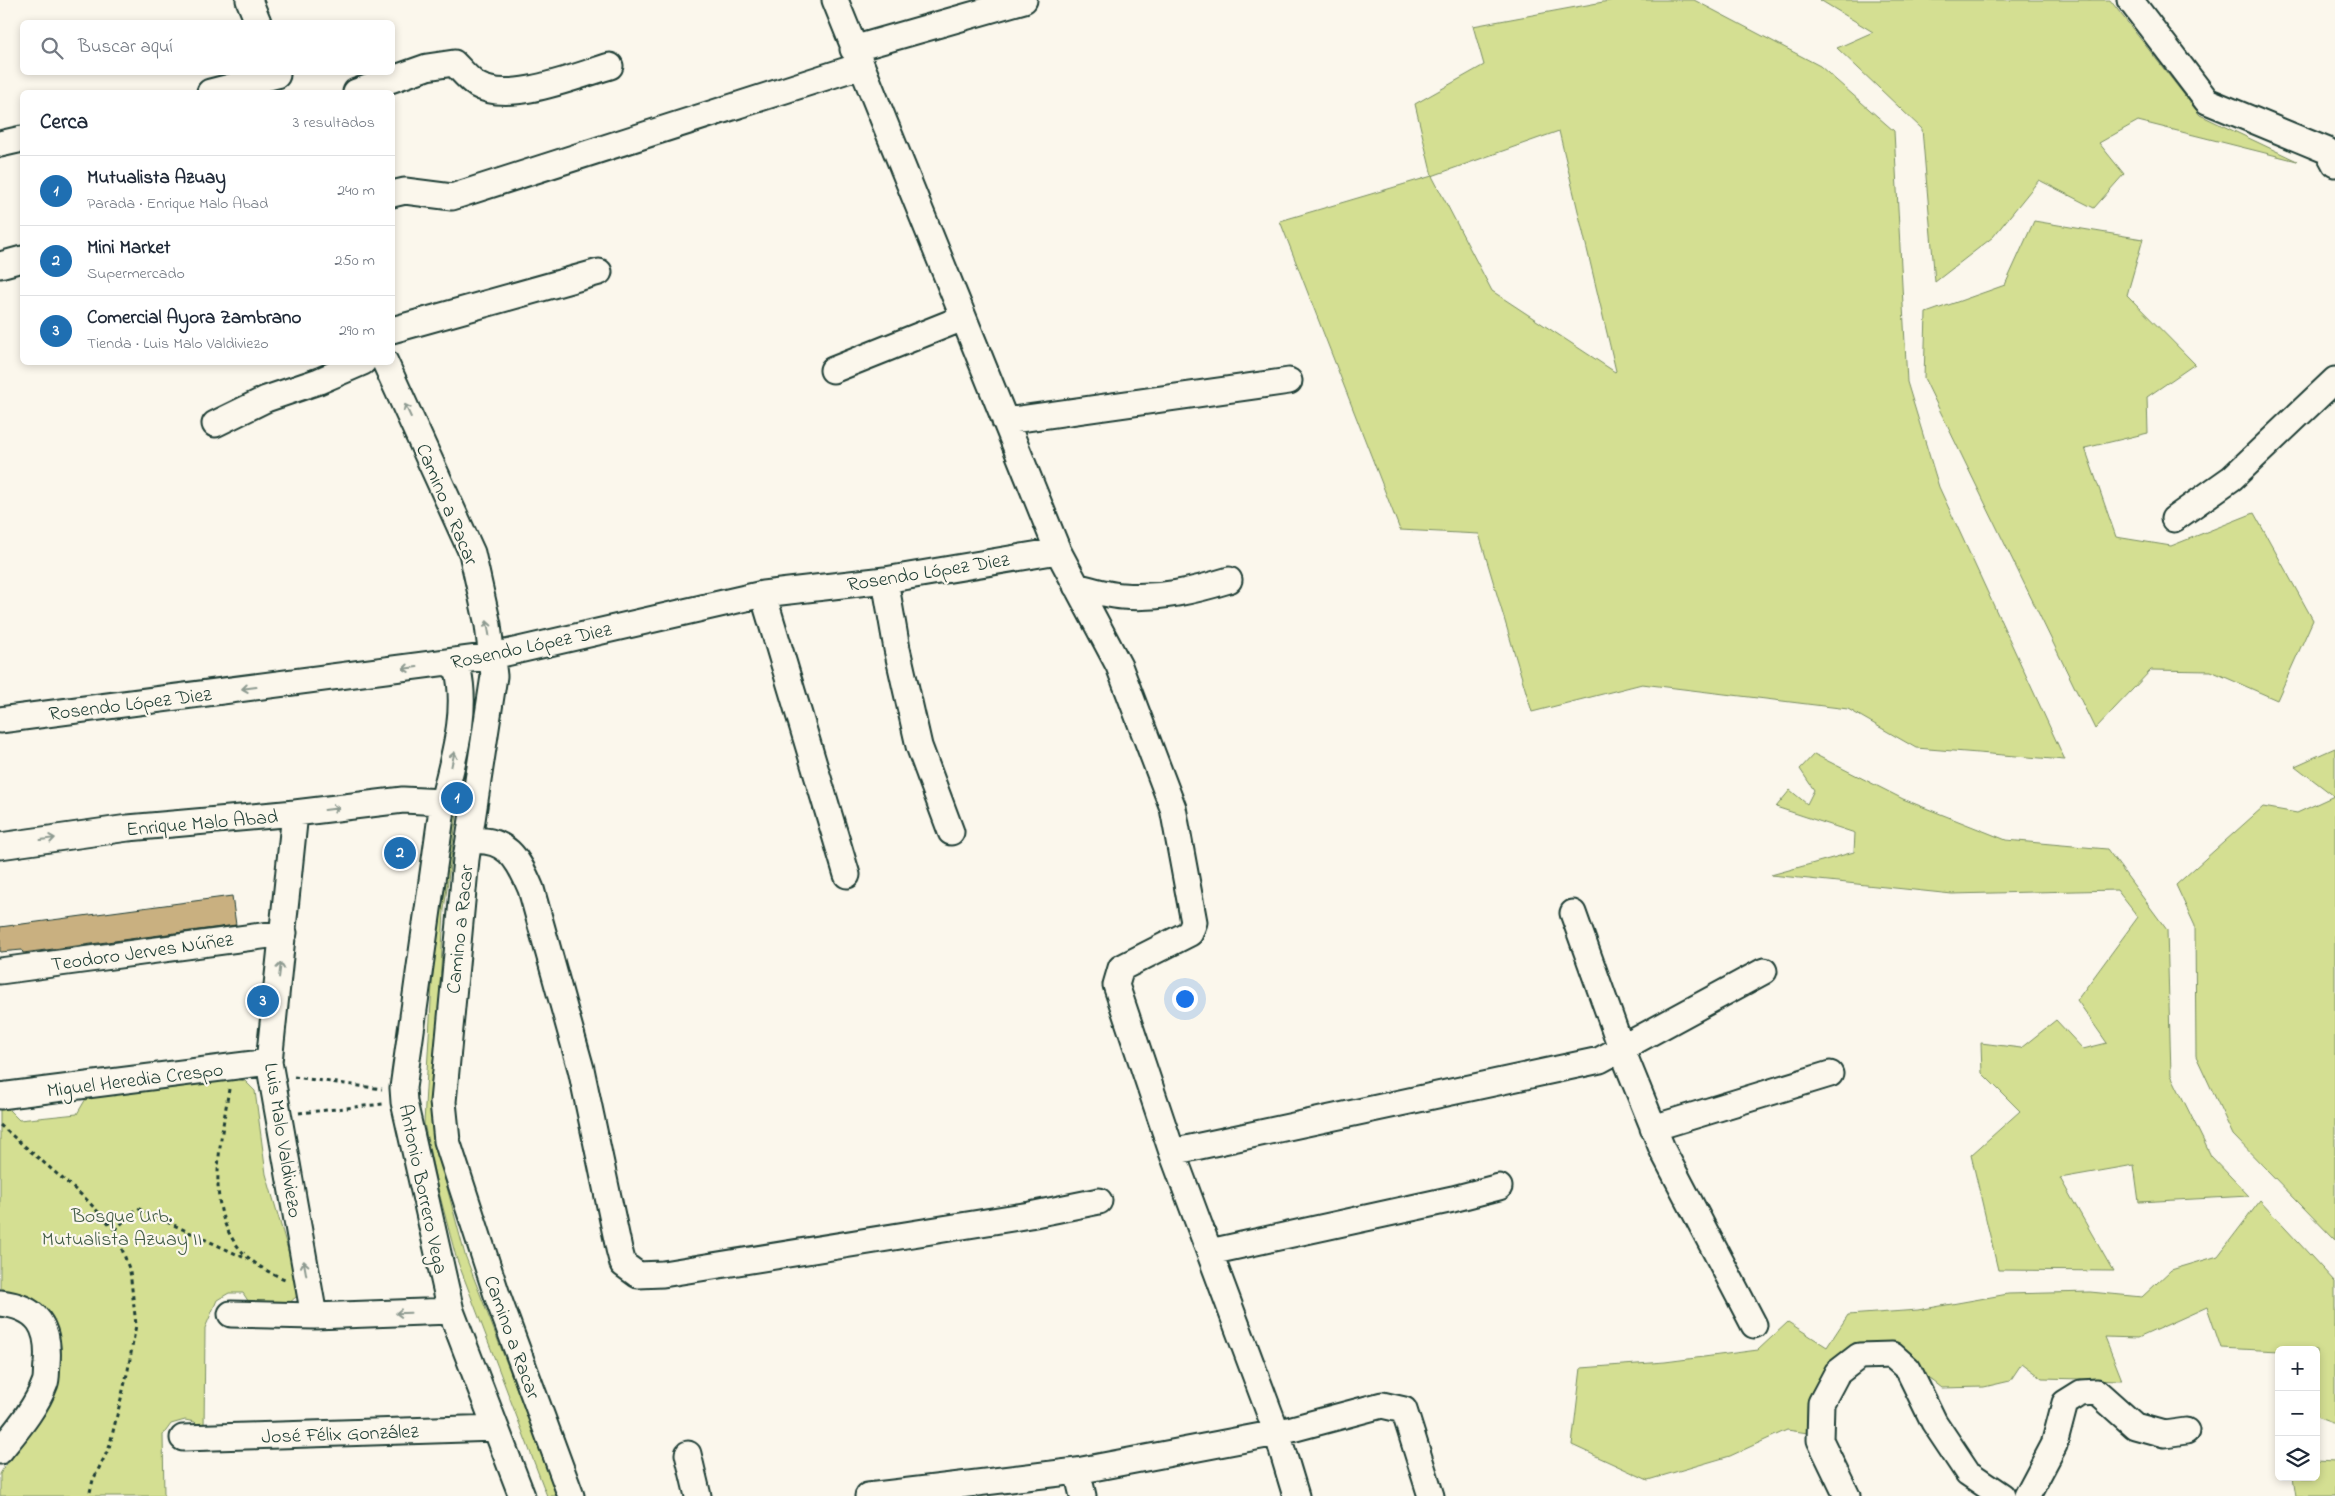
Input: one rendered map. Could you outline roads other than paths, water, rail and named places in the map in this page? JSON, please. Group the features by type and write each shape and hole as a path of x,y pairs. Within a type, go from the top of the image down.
{"street":[{"path":"249,0 257,20"},
{"path":"835,0 1058,551 1119,666 1173,808 1194,922 1190,933 1122,968 1116,985 1172,1152 1277,1433 1296,1496"},
{"path":"395,193 406,191 452,197 1024,0"},
{"path":"2130,0 2207,101 2328,151 2335,164"},
{"path":"362,90 427,67 454,63 477,85 501,91 524,91 610,66"},
{"path":"222,90 279,80"},
{"path":"0,144 20,139"},
{"path":"0,265 20,260"},
{"path":"395,329 599,272"},
{"path":"834,370 963,318"},
{"path":"215,424 266,399 319,382 356,365"},
{"name":"Camino a Racar","path":"386,365 472,553 494,666 469,841 443,1102 447,1141 497,1295 571,1496"},
{"path":"2174,519 2232,478 2335,380"},
{"path":"1005,421 1289,381"},
{"name":"Rosendo López Diez","path":"0,720 449,663 494,666 763,594 885,580 1058,551"},
{"path":"885,580 897,649 919,746 951,832"},
{"path":"1076,586 1120,596 1158,597 1193,591 1229,580"},
{"path":"763,594 847,875"},
{"name":"Antonio Borrero Vega","path":"449,663 458,670 461,682 462,717 443,807 403,1088 404,1102 451,1311 522,1496"},
{"name":"Enrique Malo Abad","path":"0,846 128,828 295,813 403,800 443,807"},
{"name":"Luis Malo Valdiviezo","path":"295,813 270,1068 314,1316"},
{"path":"469,841 482,840 500,843 523,869 531,889 580,1069 623,1264 638,1275 663,1274 1030,1215 1099,1201"},
{"path":"1573,913 1622,1050 1663,1151 1754,1324"},
{"name":"Teodoro Jerves Núñez","path":"0,970 284,933"},
{"path":"1172,1152 1600,1060 1622,1050 1764,971"},
{"name":"Miguel Heredia Crespo","path":"0,1096 232,1067 270,1068"},
{"path":"1653,1128 1830,1074"},
{"path":"1210,1252 1453,1199 1499,1187"},
{"path":"0,1303 22,1308 40,1320 48,1344 46,1382 25,1419 0,1451"},
{"path":"231,1314 314,1316 451,1311"},
{"path":"1847,1496 1820,1440 1821,1403 1837,1373 1859,1356 1892,1354 1908,1369 1934,1422 1968,1474 2002,1496"},
{"path":"2027,1496 2054,1445 2065,1403 2081,1392 2097,1392 2135,1426 2164,1434 2186,1431"},
{"path":"868,1496 1077,1471 1277,1433 1382,1405 1404,1410 1431,1496"},
{"name":"José Félix González","path":"183,1438 496,1428"},
{"path":"688,1454 698,1496"},
{"path":"1077,1471 1083,1496"}],"place":[{"name":"Mutualista Azuay","path":"457,798"},
{"name":"Mini Market","path":"400,853"},
{"name":"Comercial Ayora Zambrano","path":"263,1001"}],"park label":[{"name":"Bosque Urb. Mutualista Azuay II","path":"122,1226"}]}
